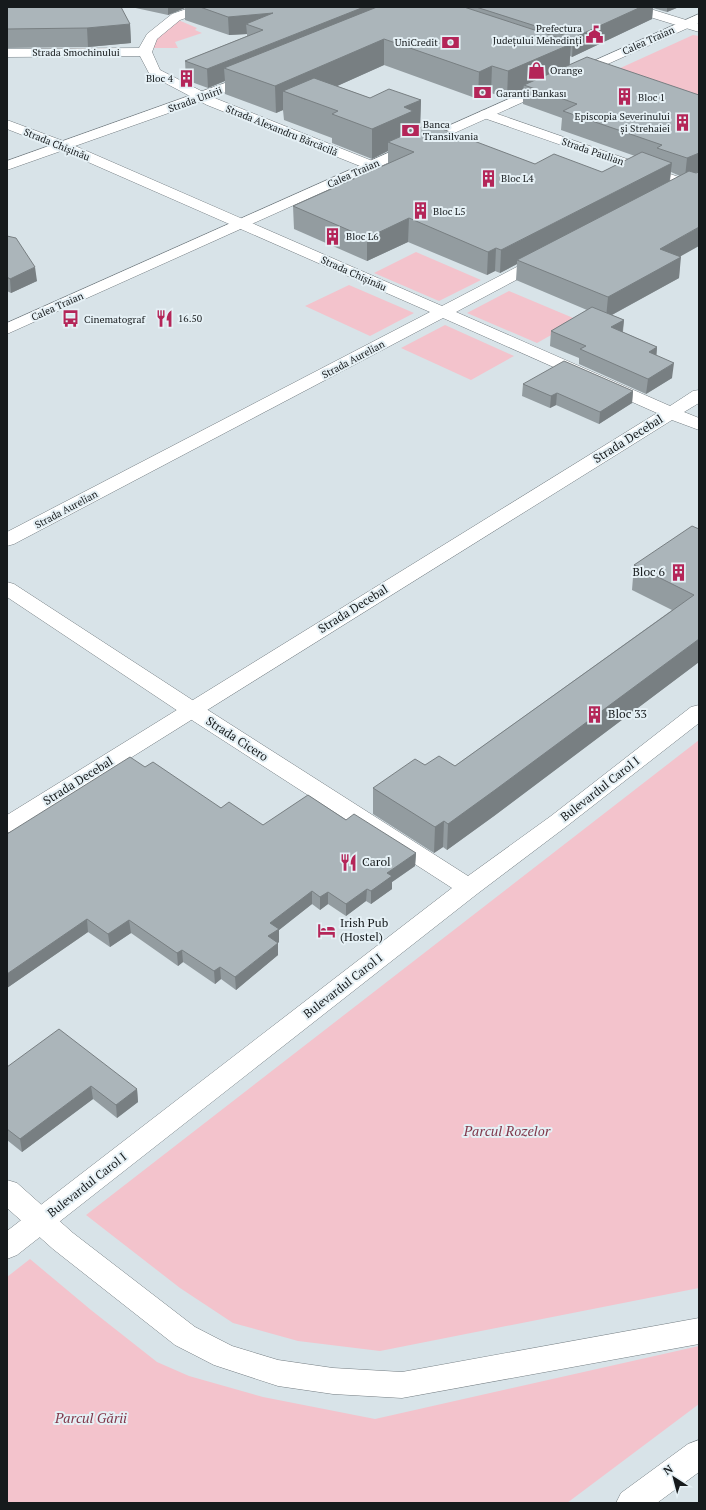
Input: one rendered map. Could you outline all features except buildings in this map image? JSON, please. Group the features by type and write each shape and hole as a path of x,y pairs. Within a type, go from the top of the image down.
{"street":[{"path":"145,52 152,37 176,17 204,7"},
{"path":"631,7 695,23"},
{"name":"Calea Traian","path":"7,329 486,114 587,67 695,23"},
{"name":"Strada Smochinului","path":"7,52 145,52"},
{"name":"Strada Alexandru Bărcăcilă","path":"145,52 155,72 202,97 370,166"},
{"path":"568,61 606,74"},
{"name":"Strada Unirii","path":"7,166 61,145 202,97 264,72"},
{"name":"Strada Paulian","path":"486,114 695,183"},
{"name":"Strada Chișinău","path":"7,124 61,145 242,223 699,425"},
{"path":"666,194 695,183"},
{"name":"Strada Aurelian","path":"7,540 555,253"},
{"name":"Strada Decebal","path":"7,825 699,394"},
{"name":"Strada Cicero","path":"7,588 192,710 469,888"},
{"name":"Bulevardul Carol I","path":"7,1247 469,888 559,821 699,712"},
{"path":"7,1191 63,1241 185,1336 224,1356 278,1373 333,1381 402,1385 699,1331"},
{"path":"632,1503 699,1454"}],"green space":[{"path":"176,19 197,28 195,30 202,33 175,42 178,48 148,48"},
{"path":"693,35 699,36 699,97 616,70"},
{"path":"416,252 481,280 439,301 374,273"},
{"path":"349,285 414,313 370,336 305,306"},
{"path":"509,291 578,320 537,343 467,313"},
{"path":"445,325 514,356 471,380 401,348"},
{"name":"Parcul Rozelor","path":"699,740 699,1288 380,1351 298,1341 233,1323 180,1288 86,1215"},
{"name":"Parcul Gării","path":"30,1259 157,1362 189,1376 263,1397 375,1419 699,1346 699,1404 567,1503 7,1503 7,1277"}],"place":[{"name":"Prefectura Județului Mehedinți","path":"595,34"},
{"name":"UniCredit","path":"451,42"},
{"name":"Orange","path":"537,70"},
{"name":"Bloc 4","path":"186,78"},
{"name":"Garanti Bankası","path":"483,93"},
{"name":"Bloc 1","path":"625,97"},
{"name":"Episcopia Severinului și Strehaiei","path":"683,122"},
{"name":"Banca Transilvania","path":"410,130"},
{"name":"Bloc L4","path":"488,178"},
{"name":"Bloc L5","path":"420,211"},
{"name":"Bloc L6","path":"333,236"},
{"name":"16.50","path":"165,318"},
{"name":"Cinematograf","path":"71,319"},
{"name":"Bloc 6","path":"678,572"},
{"name":"Bloc 33","path":"595,714"},
{"name":"Carol","path":"349,862"},
{"name":"Irish Pub (Hostel)","path":"327,930"}]}
